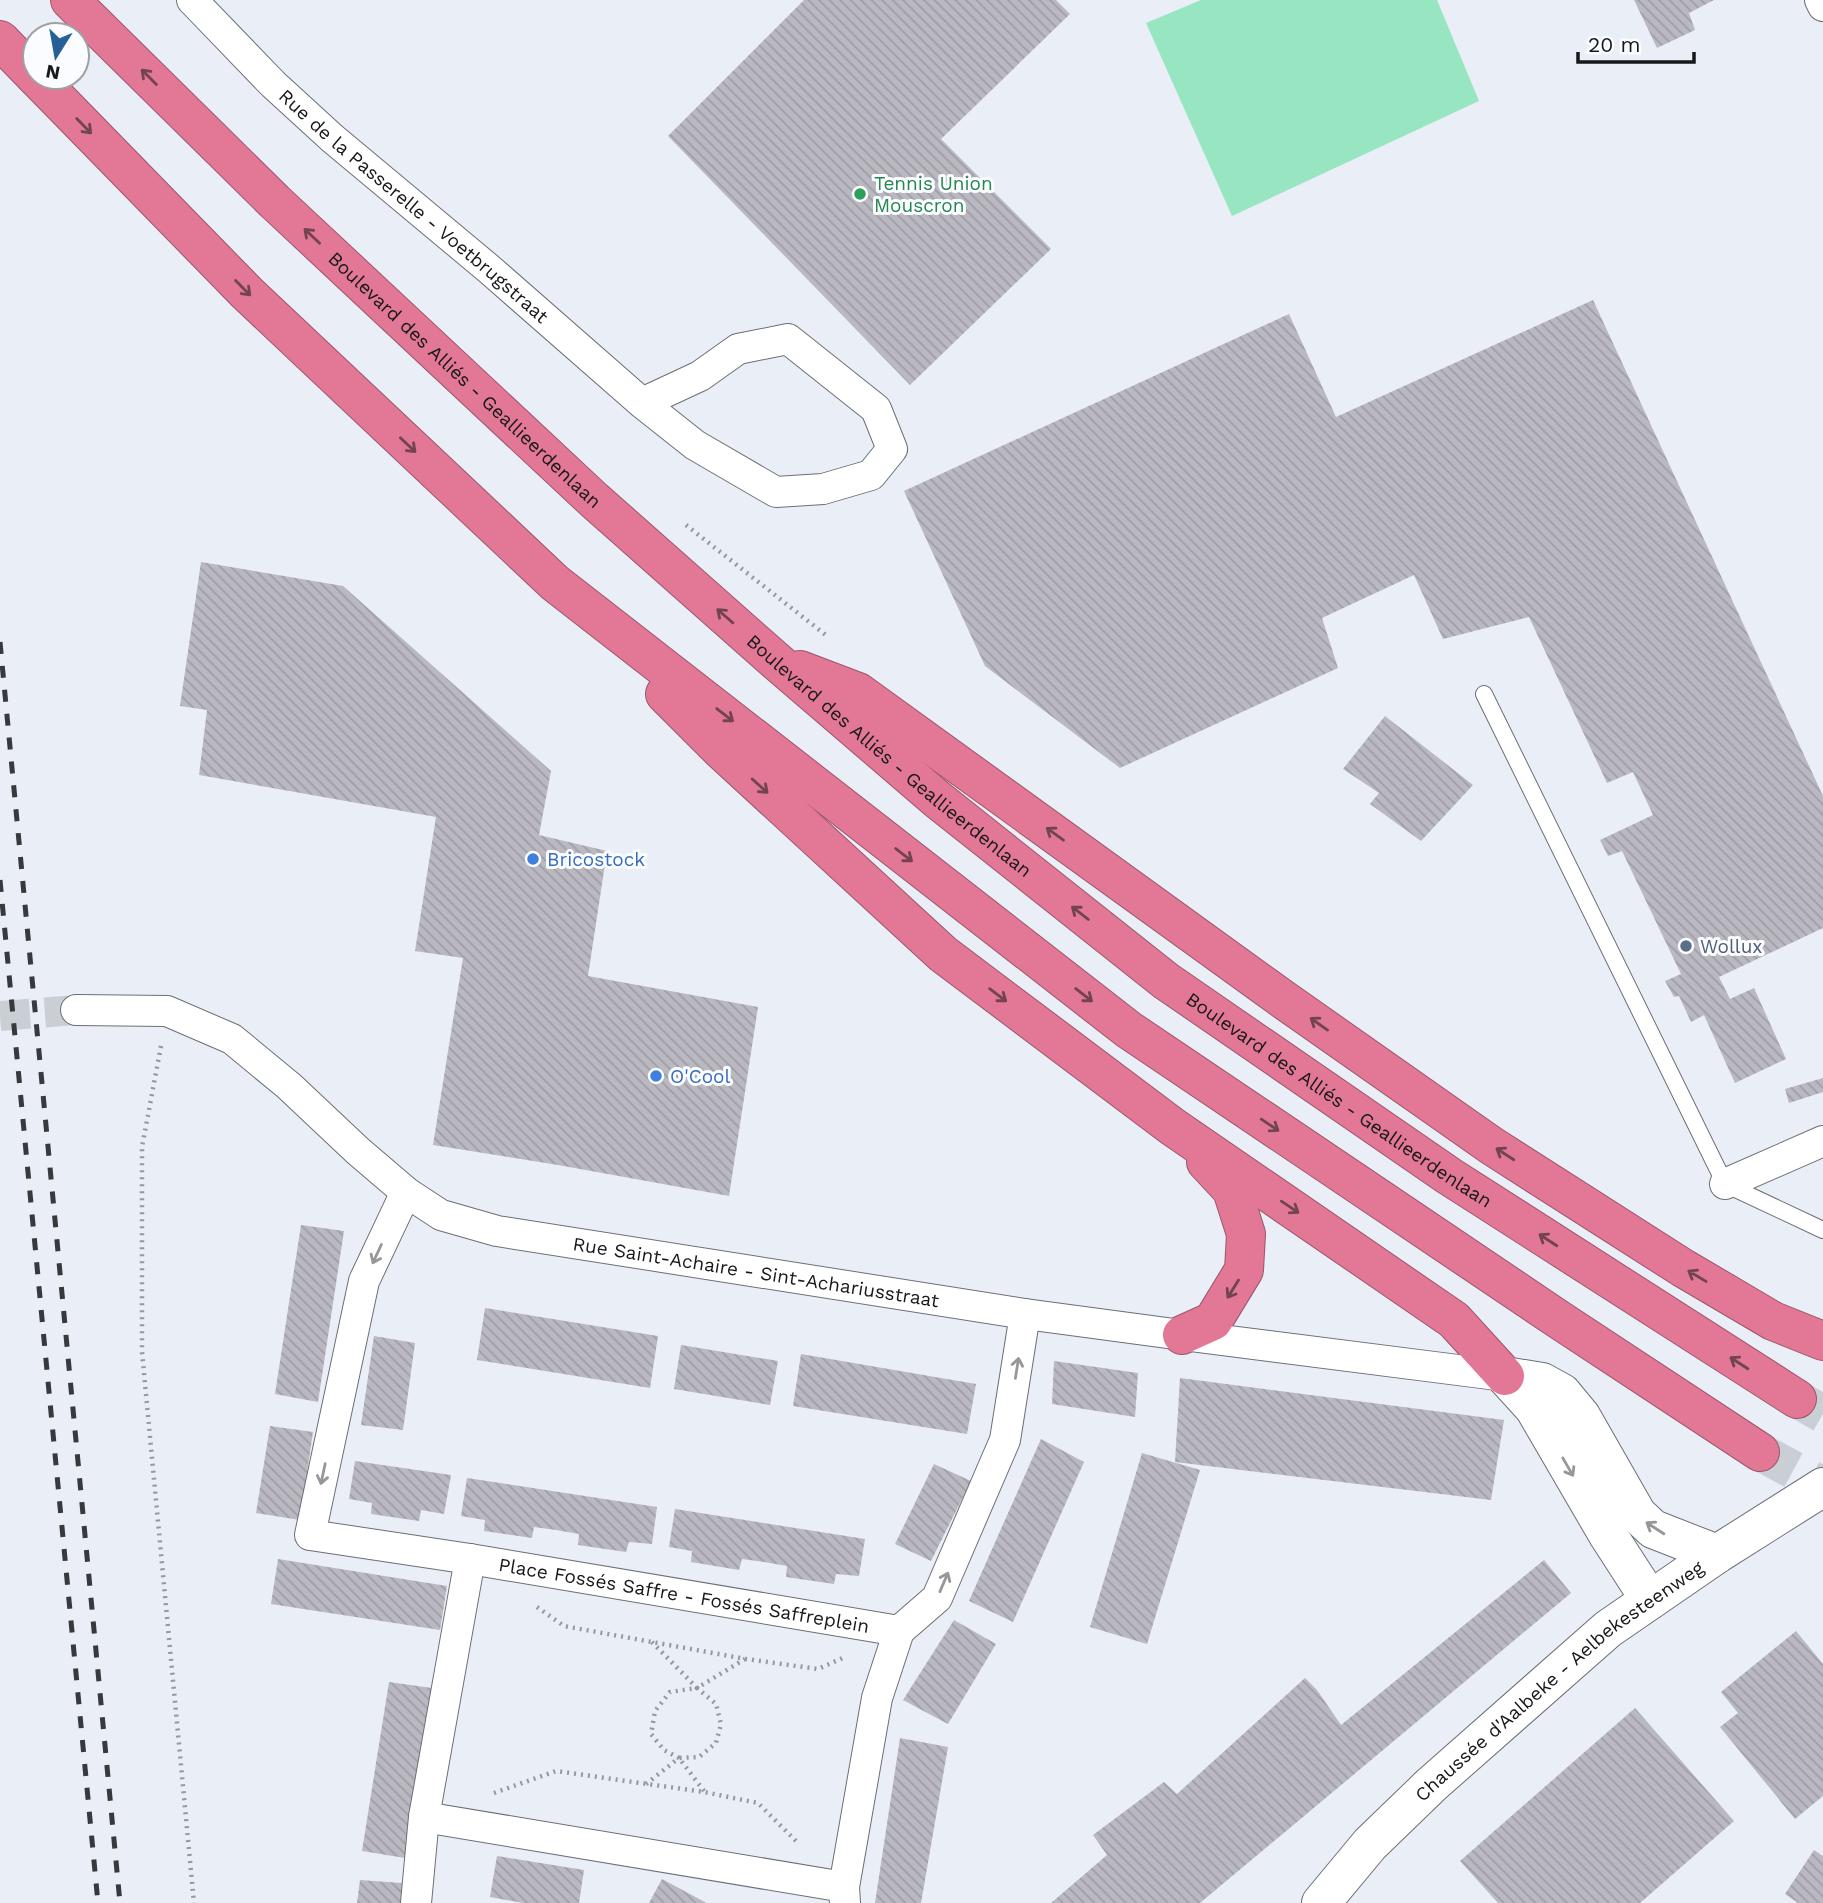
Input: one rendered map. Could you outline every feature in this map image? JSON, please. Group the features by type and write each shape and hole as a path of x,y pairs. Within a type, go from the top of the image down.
{"highway":[{"name":"Boulevard des Alliés - Geallieerdenlaan","path":"70,0 275,202 594,500 938,800 1166,981 1448,1175 1797,1399"},
{"path":"0,40 21,61"},
{"path":"51,91 247,293 555,583 720,750 943,954 1173,1127 1454,1320 1505,1376"},
{"path":"555,583 1129,1030 1760,1452"},
{"path":"776,661 858,692 1273,992 1492,1146 1728,1295 1773,1321 1823,1341"},
{"path":"1173,1127 1232,1190 1246,1234 1244,1270 1213,1321 1182,1335"}],"main road":[{"name":"Rue Saint-Achaire - Sint-Achariusstraat","path":"1505,1376 1542,1382 1562,1393 1581,1416 1637,1514 1653,1529 1717,1554"},
{"path":"1505,1376 1534,1408 1608,1535 1650,1600"},
{"name":"Chaussée d'Aalbeke - Aelbekesteenweg","path":"1321,1903 1370,1844 1431,1785 1608,1629 1717,1554 1823,1488"}],"street":[{"name":"Rue de la Passerelle - Voetbrugstraat","path":"192,0 273,84 332,138 489,269 642,403 695,445 776,492 824,489 872,475 892,449 876,409 788,339 738,349 700,376 642,403"},
{"path":"1820,0 1823,6"},
{"name":"Rue Saint-Achaire - Sint-Achariusstraat","path":"76,1010 167,1011 232,1039 289,1086 406,1192 442,1215 497,1231 1025,1314 1505,1376"},
{"path":"1725,1184 1823,1141"},
{"name":"Place Fossés Saffre - Fossés Saffreplein","path":"406,1192 364,1281 310,1535 470,1559 899,1632"},
{"path":"424,1817 844,1895 877,1698 899,1632 937,1598 1005,1440 1025,1314"},
{"path":"416,1903 424,1817 470,1559"}],"lane":[{"path":"1485,694 1725,1184 1823,1230"}],"path":[{"path":"686,525 828,637"},
{"path":"167,1011 142,1147 142,1352 194,1903"},
{"path":"532,1604 564,1626 818,1669 899,1632"},
{"path":"646,1784 679,1758 699,1757 716,1743 721,1724 716,1704 651,1642"},
{"path":"704,1792 679,1758 664,1750 651,1734 655,1711 670,1692 697,1688 746,1658"},
{"path":"484,1797 556,1771 704,1792 758,1803 844,1895"}],"green space":[{"path":"1201,0 1437,0 1479,101 1232,216 1146,23"}],"building":[{"name":"Tennis Union Mouscron","path":"804,0 1056,0 1070,14 941,139 1051,249 910,385 668,136"},
{"path":"1634,0 1714,0 1689,13 1695,30 1657,48"},
{"path":"1593,300 1823,796 1823,928 1719,977 1730,999 1754,988 1786,1059 1735,1083 1704,1015 1691,1022 1679,996 1674,997 1665,981 1681,974 1622,851 1608,856 1600,840 1653,815 1633,772 1607,783 1529,617 1443,639 1414,575 1322,618 1338,668 1120,768 985,666 904,491 1289,314 1336,417"},
{"path":"201,562 343,586 551,771 539,835 607,851 588,976 758,1007 729,1196 433,1145 463,958 415,951 436,817 199,775 207,710 180,706"},
{"path":"1385,716 1473,785 1421,841 1370,804 1379,793 1343,769"},
{"path":"1823,1078 1823,1092 1789,1103 1785,1089"},
{"path":"301,1225 344,1231 318,1402 275,1394"},
{"path":"485,1308 658,1336 650,1388 477,1360"},
{"path":"374,1336 415,1343 403,1430 361,1425"},
{"path":"681,1345 778,1361 770,1405 674,1389"},
{"path":"801,1354 976,1384 967,1434 793,1406"},
{"path":"1054,1361 1138,1373 1135,1417 1052,1404"},
{"path":"1180,1378 1504,1420 1491,1500 1175,1462"},
{"path":"270,1426 313,1432 300,1520 256,1513"},
{"path":"1041,1439 1084,1462 1013,1622 969,1601"},
{"path":"1142,1453 1200,1470 1147,1644 1090,1627"},
{"path":"355,1461 451,1475 444,1514 421,1510 419,1521 371,1514 372,1503 349,1499"},
{"path":"934,1464 971,1481 931,1561 895,1544"},
{"path":"467,1478 657,1507 652,1544 629,1542 626,1552 578,1545 579,1534 556,1530 534,1527 532,1538 484,1531 485,1520 461,1516"},
{"path":"675,1509 865,1539 859,1576 836,1574 834,1584 786,1577 787,1566 764,1562 742,1559 739,1570 691,1562 692,1551 669,1547"},
{"path":"278,1559 447,1586 440,1630 271,1604"},
{"path":"1544,1560 1571,1593 1200,1903 1051,1903 1107,1855 1093,1835 1164,1782 1177,1794 1305,1678 1317,1690 1341,1725"},
{"path":"954,1620 996,1644 948,1724 903,1700"},
{"path":"1796,1631 1823,1664 1823,1796 1795,1819 1720,1727 1738,1713 1721,1692"},
{"path":"389,1682 432,1688 405,1858 362,1851"},
{"path":"1635,1708 1734,1821 1640,1903 1498,1903 1460,1861"},
{"path":"900,1738 948,1747 921,1903 875,1903"},
{"path":"1814,1850 1823,1856 1823,1903 1798,1903 1785,1894"},
{"path":"497,1856 584,1870 579,1903 523,1903 490,1897"},
{"path":"662,1879 701,1900 706,1903 649,1903"},
{"path":"360,1880 402,1883 401,1903 357,1903"}],"tunnel":[{"path":"0,1016 76,1010"},
{"path":"1797,1399 1823,1414"},
{"path":"1760,1452 1823,1486"}],"railway":[{"path":"0,642 120,1903"},
{"path":"0,880 98,1903"}],"place":[{"name":"Tennis Union Mouscron","path":"860,194"},
{"name":"Bricostock","path":"533,859"},
{"name":"Wollux","path":"1686,946"},
{"name":"O'Cool","path":"656,1076"}]}
